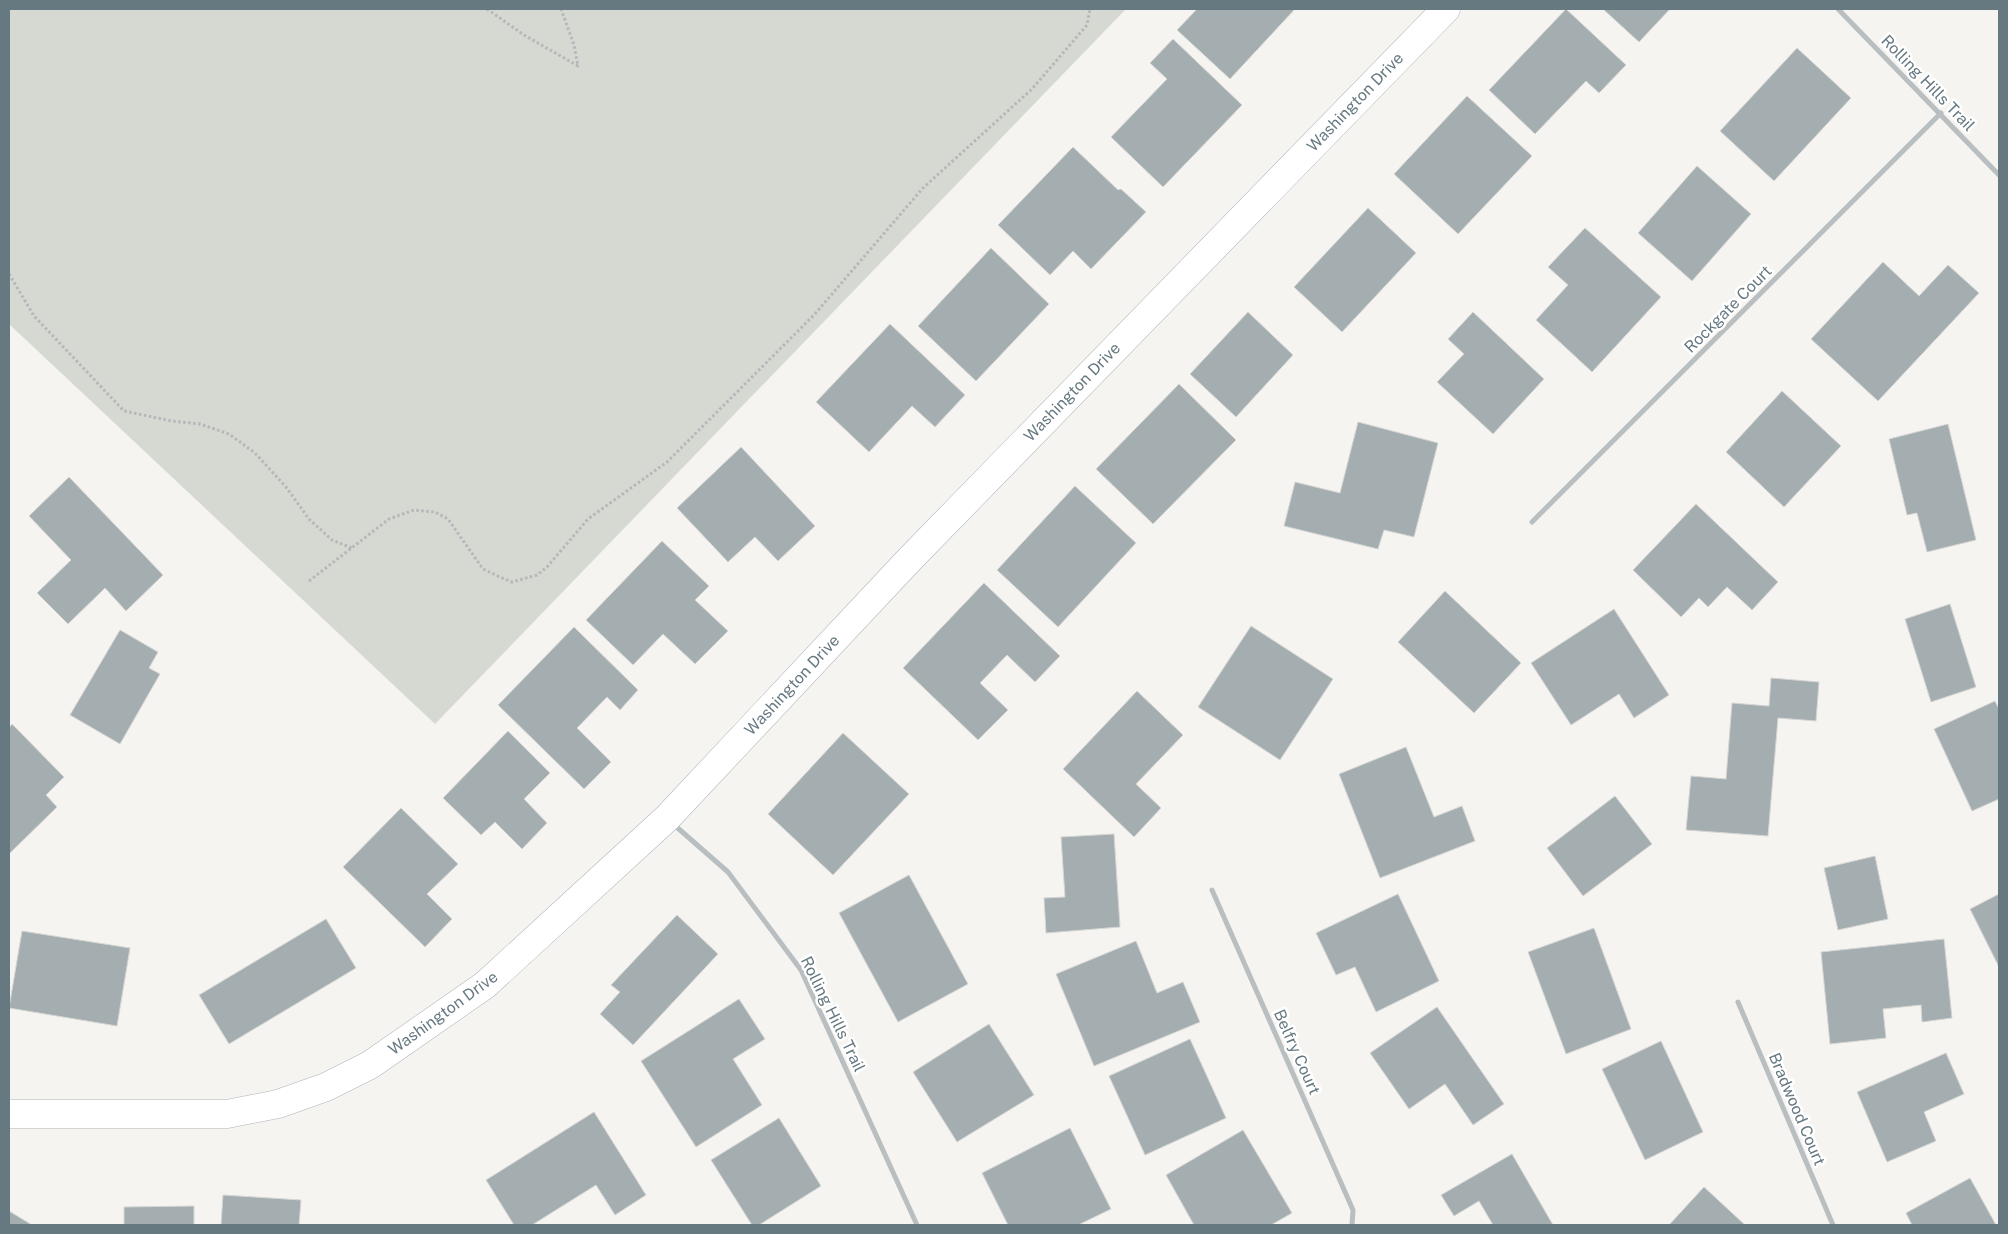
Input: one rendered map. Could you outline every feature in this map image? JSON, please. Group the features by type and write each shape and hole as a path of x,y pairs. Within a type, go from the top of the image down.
{"street":[{"name":"Washington Drive","path":"9,1114 227,1114 278,1104 326,1087 370,1065 485,985 667,818 909,560 1446,9"},
{"name":"Rolling Hills Trail","path":"1838,9 1999,175"},
{"name":"Rockgate Court","path":"1532,522 1940,113"},
{"name":"Rolling Hills Trail","path":"667,818 728,872 801,970 917,1225"},
{"name":"Belfry Court","path":"1212,890 1353,1210 1352,1225"},
{"name":"Bradwood Court","path":"1738,1002 1833,1225"}],"path":[{"path":"487,9 524,35 578,66 574,45 561,9"},
{"path":"309,581 389,519 414,510 435,512 448,520 483,569 506,580 512,582 547,568 588,520 667,462 814,315 923,188 1032,89 1086,25 1090,9"},
{"path":"9,274 34,316 124,411 172,421 200,424 229,434 255,453 286,487 309,519 332,540 352,548"}],"shaded area":[{"path":"9,9 1126,9 435,724 9,324"}],"building":[{"path":"1197,9 1295,9 1230,79 1177,30"},
{"path":"1566,9 1626,65 1599,93 1586,81 1535,134 1489,90"},
{"path":"1603,9 1670,9 1639,42"},
{"path":"1173,39 1242,105 1163,187 1111,137 1167,79 1150,63"},
{"path":"1797,48 1851,98 1774,181 1720,131"},
{"path":"1467,96 1532,156 1458,234 1394,174"},
{"path":"1073,147 1118,190 1121,189 1146,212 1091,269 1073,251 1050,275 998,225"},
{"path":"1697,166 1751,214 1692,281 1638,233"},
{"path":"1368,208 1416,253 1342,332 1294,287"},
{"path":"1585,228 1661,297 1592,372 1536,320 1568,285 1548,267"},
{"path":"991,248 1049,304 976,381 918,326"},
{"path":"1883,262 1919,296 1948,265 1979,293 1878,401 1811,339"},
{"path":"1248,312 1293,355 1236,417 1190,374"},
{"path":"1473,312 1544,379 1493,434 1437,382 1464,354 1448,339"},
{"path":"890,324 965,395 935,427 912,406 869,452 816,402"},
{"path":"1179,384 1236,440 1153,524 1096,469"},
{"path":"1782,391 1841,446 1784,507 1726,452"},
{"path":"1358,422 1438,443 1414,537 1384,530 1378,549 1284,526 1295,482 1340,493"},
{"path":"1948,424 1976,540 1927,552 1917,513 1907,515 1889,439"},
{"path":"741,447 815,526 778,561 755,537 728,562 677,508"},
{"path":"69,477 163,575 126,611 105,588 68,624 37,593 71,560 29,516"},
{"path":"1075,486 1136,543 1058,627 997,570"},
{"path":"1696,504 1778,582 1752,610 1727,587 1708,607 1699,598 1681,617 1633,570"},
{"path":"662,541 709,586 695,600 728,631 695,664 663,634 633,665 586,620"},
{"path":"984,583 1060,656 1035,682 1007,655 980,683 1008,710 978,740 903,668"},
{"path":"1445,591 1521,663 1474,713 1398,642"},
{"path":"1950,604 1976,687 1931,702 1905,619"},
{"path":"1614,609 1669,695 1634,718 1619,694 1571,725 1531,663"},
{"path":"1251,626 1333,679 1280,760 1198,707"},
{"path":"574,627 638,690 620,710 607,697 577,728 611,762 584,789 498,705"},
{"path":"120,630 158,652 149,668 160,674 120,744 70,715"},
{"path":"1771,678 1819,682 1816,721 1778,718 1768,836 1686,830 1691,776 1726,779 1732,703 1769,706"},
{"path":"1137,691 1183,735 1136,784 1161,808 1134,837 1063,769"},
{"path":"1995,701 1999,709 1999,799 1972,811 1934,729"},
{"path":"12,724 64,777 46,795 57,807 9,854 9,728"},
{"path":"508,731 550,773 524,799 547,823 522,849 495,822 481,835 443,798"},
{"path":"843,733 909,794 833,875 768,814"},
{"path":"1406,747 1434,817 1462,806 1475,841 1380,878 1339,774"},
{"path":"1615,796 1652,844 1583,896 1547,848"},
{"path":"401,808 458,864 427,894 452,919 425,947 343,867"},
{"path":"1114,834 1120,927 1046,933 1044,898 1065,897 1061,837"},
{"path":"1875,856 1888,919 1838,930 1824,868"},
{"path":"909,875 968,984 898,1022 839,913"},
{"path":"1398,894 1439,981 1376,1012 1355,967 1336,975 1316,933"},
{"path":"1999,894 1999,967 1970,909"},
{"path":"677,915 718,954 633,1045 600,1014 620,992 611,985"},
{"path":"326,919 356,968 229,1044 199,995"},
{"path":"1594,928 1631,1029 1566,1054 1528,952"},
{"path":"22,931 130,948 117,1026 9,1008"},
{"path":"1944,939 1952,1018 1922,1022 1921,1005 1883,1009 1886,1038 1830,1044 1821,952"},
{"path":"1136,941 1157,993 1183,982 1200,1022 1094,1066 1056,974"},
{"path":"739,999 765,1039 733,1059 762,1105 696,1147 641,1061"},
{"path":"1437,1007 1504,1104 1473,1125 1445,1084 1409,1109 1370,1053"},
{"path":"989,1024 1034,1095 957,1142 913,1072"},
{"path":"1190,1039 1226,1118 1145,1155 1109,1076"},
{"path":"1661,1041 1703,1132 1645,1160 1602,1069"},
{"path":"1946,1053 1964,1094 1924,1112 1936,1141 1887,1162 1857,1092"},
{"path":"594,1112 646,1195 615,1215 596,1185 532,1225 514,1225 486,1180"},
{"path":"779,1118 821,1186 759,1225 752,1225 711,1160"},
{"path":"1070,1128 1111,1209 1078,1225 1008,1225 982,1173"},
{"path":"1243,1130 1292,1213 1271,1225 1194,1225 1166,1175"},
{"path":"1512,1154 1553,1225 1493,1225 1479,1201 1454,1216 1441,1195"},
{"path":"1970,1178 1996,1225 1912,1225 1906,1213"},
{"path":"1704,1187 1745,1225 1669,1225"},
{"path":"223,1195 301,1200 299,1225 221,1225"},
{"path":"194,1206 194,1225 124,1225 124,1207"},
{"path":"9,1211 32,1225 9,1225"}]}
